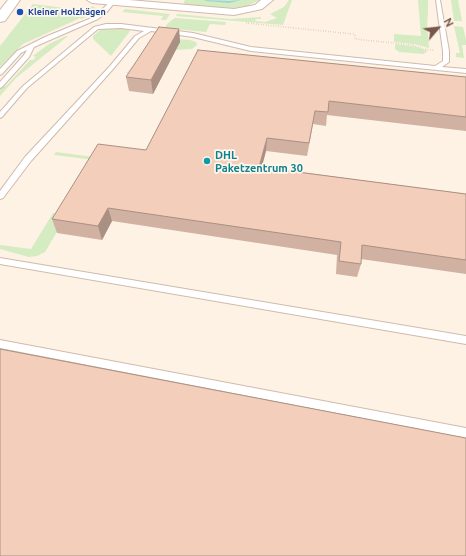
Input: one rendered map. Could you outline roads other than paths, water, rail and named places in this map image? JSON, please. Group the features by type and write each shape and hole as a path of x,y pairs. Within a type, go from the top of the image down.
{"street":[{"path":"0,18 14,0"},
{"path":"92,0 234,12 258,8 268,0"}],"lane":[{"path":"436,68 446,62 446,51 438,0"},
{"path":"0,73 19,52 96,18 119,2"},
{"path":"0,116 25,87 96,28 121,26 193,35 251,49 466,71"},
{"path":"0,196 28,159 112,67 137,37 149,30"},
{"path":"0,86 27,56 32,46"},
{"path":"0,261 466,340"},
{"path":"0,344 466,433"}],"waterway":[{"path":"206,0 229,2 239,0"}],"place":[{"name":"Kleiner Holzhägen","path":"20,12"},
{"name":"DHL Paketzentrum 30","path":"207,161"}]}
